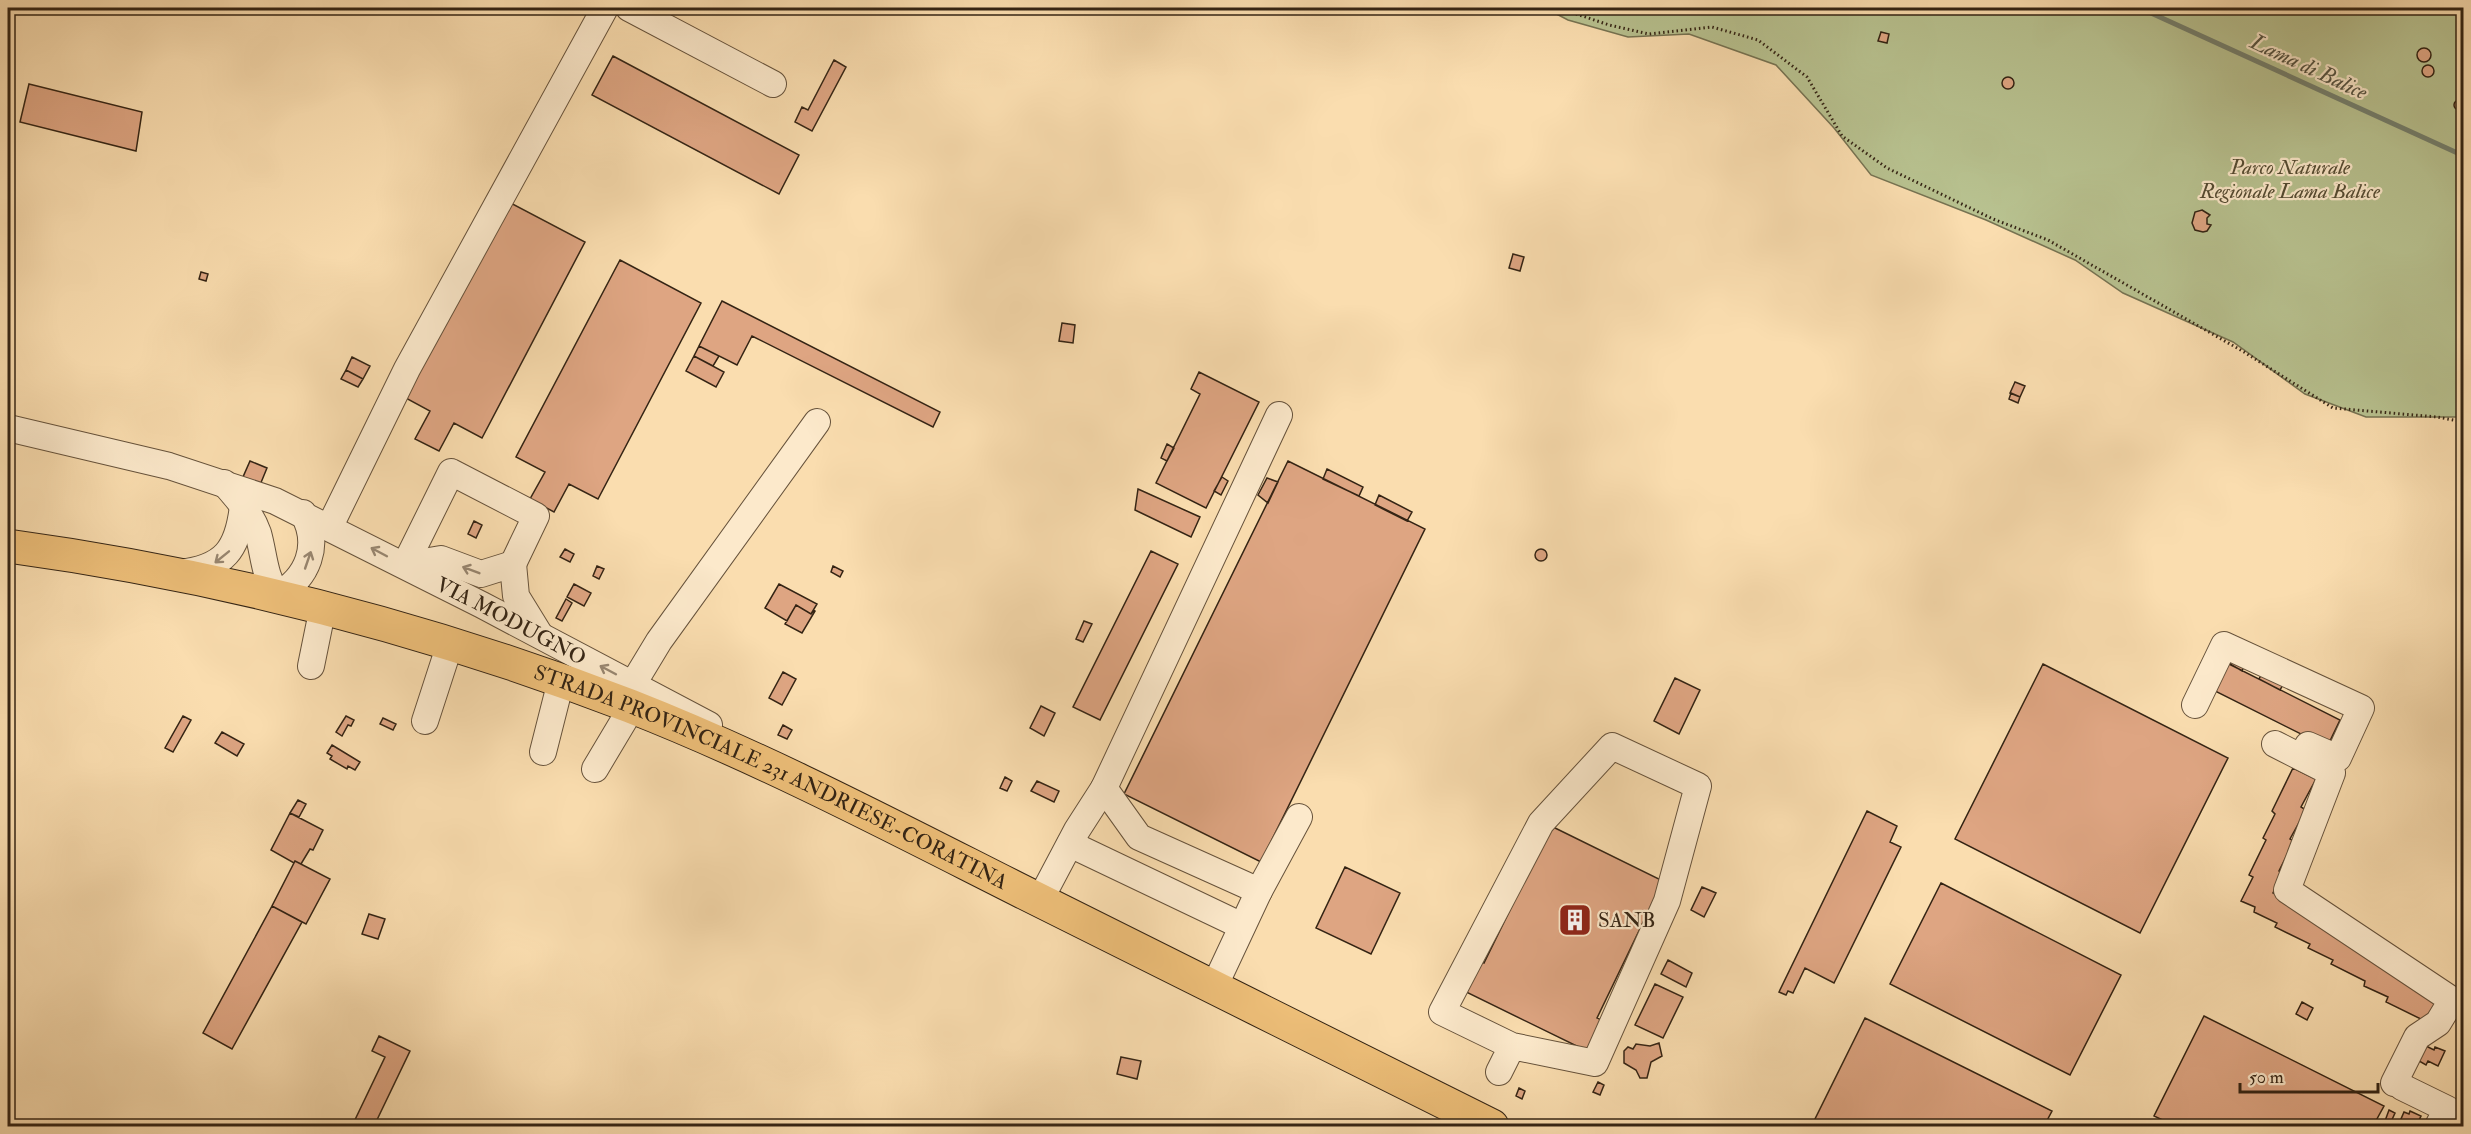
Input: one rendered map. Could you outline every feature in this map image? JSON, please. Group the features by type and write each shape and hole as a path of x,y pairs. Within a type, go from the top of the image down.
{"main road":[{"name":"STRADA PROVINCIALE 231 ANDRIESE-CORATINA","path":"8,546 168,573 277,595 450,644 561,681 632,695 712,740 842,801 1491,1126"}],"street":[{"path":"330,526 407,369 605,8"},
{"path":"629,8 773,84"},
{"path":"1040,900 1104,788 1279,415"},
{"path":"595,769 659,641 817,422"},
{"name":"VIA MODUGNO","path":"8,428 147,461 255,493 303,513 540,635 632,695"},
{"path":"405,565 451,472 536,516 513,564 516,596 540,635"},
{"path":"223,483 243,506 257,531 268,578 277,595 297,580 310,560 311,535 303,513"},
{"path":"168,573 205,567 226,555 237,538 243,506"},
{"path":"405,565 441,559 481,574 513,564"},
{"path":"310,666 323,607"},
{"path":"425,721 450,644"},
{"path":"2195,705 2224,645 2361,708 2338,759 2301,742 2275,744 2332,773 2288,890 2452,1000 2438,1023 2417,1037 2398,1085 2447,1109 2438,1126"},
{"path":"543,752 561,681"},
{"path":"1612,746 1698,786 1667,901 1595,1063 1512,1046 1442,1012 1541,823 1612,746"},
{"path":"1104,788 1139,837 1258,891"},
{"path":"1214,987 1258,891 1299,817"},
{"path":"1070,844 1242,926"},
{"path":"1499,1072 1512,1046"}],"path":[{"path":"1559,8 1609,25 1649,34 1713,27 1758,40 1807,77 1842,136 1887,168 1993,219 2048,240 2244,352 2333,408 2437,417 2463,422"}],"green space":[{"name":"Parco Naturale Regionale Lama Balice","path":"1545,8 2463,8 2463,417 2366,417 2305,394 2233,342 2123,293 2075,260 1986,220 1871,175 1834,128 1776,65 1689,34 1628,37 1568,20"}],"building":[{"path":"1881,32 1889,34 1887,43 1878,41"},
{"path":"2424,48 2429,50 2431,55 2429,60 2424,62 2419,60 2417,55 2419,50"},
{"path":"613,56 799,155 779,194 592,95"},
{"path":"834,60 846,67 812,131 795,122 802,107 808,110"},
{"path":"2430,65 2434,71 2430,77 2426,77 2422,69"},
{"path":"2010,77 2013,78 2013,88 2006,89 2003,88 2002,81 2003,78"},
{"path":"29,84 142,112 136,151 20,122"},
{"path":"2459,100 2463,101 2463,109 2459,110 2455,109 2454,105 2455,101"},
{"path":"505,200 585,242 482,438 454,423 439,451 415,439 430,411 402,396"},
{"path":"2202,210 2210,215 2207,218 2207,224 2211,225 2207,231 2203,232 2195,230 2192,223 2195,212"},
{"path":"1513,254 1524,257 1520,271 1509,268"},
{"path":"620,260 701,303 598,499 569,484 554,512 530,499 545,472 516,457"},
{"path":"201,272 208,274 206,281 199,279"},
{"path":"722,301 940,412 933,427 752,336 737,365 699,346"},
{"path":"1062,323 1075,325 1073,343 1059,341"},
{"path":"699,346 719,356 713,366 694,356"},
{"path":"694,356 724,372 716,387 686,371"},
{"path":"352,357 370,366 363,379 346,370"},
{"path":"346,370 363,379 358,387 341,379"},
{"path":"1199,372 1259,402 1206,508 1156,483 1200,394 1191,389"},
{"path":"2015,382 2025,386 2020,397 2010,393"},
{"path":"2011,393 2020,397 2018,403 2009,399"},
{"path":"1167,444 1174,448 1167,461 1161,458"},
{"path":"250,461 267,468 260,485 243,477"},
{"path":"1288,461 1425,529 1261,862 1124,794"},
{"path":"1327,469 1363,487 1359,496 1323,479"},
{"path":"1222,477 1228,481 1221,495 1214,491"},
{"path":"1267,478 1278,482 1268,503 1258,495"},
{"path":"1138,489 1200,517 1191,537 1135,510"},
{"path":"1379,495 1412,512 1407,521 1375,505"},
{"path":"474,521 482,525 476,538 468,534"},
{"path":"565,549 574,554 570,562 560,557"},
{"path":"1543,549 1546,550 1546,560 1539,561 1536,560 1535,553 1536,550"},
{"path":"1151,551 1178,564 1100,720 1073,707"},
{"path":"597,566 604,569 599,579 593,576"},
{"path":"833,566 843,571 840,577 831,572"},
{"path":"574,584 591,593 584,606 567,597"},
{"path":"779,584 817,604 811,614 796,605 787,621 765,608"},
{"path":"566,599 572,603 562,621 556,618"},
{"path":"796,605 811,614 815,611 802,633 785,624"},
{"path":"1084,621 1092,624 1083,642 1076,639"},
{"path":"2237,651 2249,656 2242,671 2230,664"},
{"path":"2227,663 2340,720 2327,747 2213,690"},
{"path":"2043,664 2228,758 2140,933 1955,839"},
{"path":"2265,668 2286,679 2280,690 2259,679"},
{"path":"783,672 796,679 782,705 769,698"},
{"path":"1675,678 1700,690 1679,734 1654,721"},
{"path":"1041,706 1055,713 1044,736 1030,728"},
{"path":"183,716 191,720 173,752 165,748"},
{"path":"346,716 354,720 342,736 336,732"},
{"path":"383,718 396,724 393,730 380,724"},
{"path":"783,725 792,730 787,739 778,735"},
{"path":"222,732 244,744 237,756 215,743"},
{"path":"332,745 360,762 355,770 348,766 347,769 330,759 332,756 327,753"},
{"path":"2293,768 2316,779 2301,807 2306,810 2290,839 2294,841 2279,871 2283,873 2273,893 2303,908 2439,1000 2427,1022 2386,1002 2388,997 2364,986 2365,981 2331,964 2333,960 2308,948 2310,944 2275,927 2277,923 2254,912 2255,907 2241,901 2253,877 2249,875 2266,840 2263,838 2275,814 2272,811"},
{"path":"1005,777 1012,781 1007,791 1000,788"},
{"path":"1037,781 1059,791 1054,802 1031,791"},
{"path":"298,800 306,804 299,817 290,813"},
{"path":"1867,811 1897,826 1890,842 1901,847 1834,983 1805,968 1793,993 1788,991 1786,995 1779,992"},
{"path":"290,813 323,830 313,850 310,849 301,864 295,861 294,863 271,850"},
{"name":"SANB","path":"1551,826 1663,881 1597,1018 1606,1022 1591,1053 1460,989 1475,959 1484,963"},
{"path":"295,861 330,879 306,924 272,906"},
{"path":"1345,867 1400,893 1371,954 1316,928"},
{"path":"1941,883 2121,975 2070,1075 1890,984"},
{"path":"1702,887 1716,893 1704,917 1691,910"},
{"path":"272,906 302,922 232,1049 203,1033"},
{"path":"369,914 385,919 378,939 362,934"},
{"path":"1668,960 1692,973 1686,987 1661,974"},
{"path":"1655,984 1683,997 1663,1038 1635,1025"},
{"path":"2302,1002 2313,1008 2307,1020 2296,1014"},
{"path":"2204,1016 2384,1106 2373,1126 2175,1126 2154,1116"},
{"path":"1865,1018 2052,1111 2044,1126 1831,1126 1815,1119"},
{"path":"379,1036 410,1051 374,1126 352,1126 385,1057 372,1051"},
{"path":"1659,1043 1662,1056 1651,1062 1647,1078 1640,1078 1636,1070 1624,1063 1624,1051 1628,1047 1633,1049 1636,1044 1650,1046"},
{"path":"2426,1046 2434,1050 2435,1047 2445,1051 2438,1066 2428,1061 2426,1065 2419,1061"},
{"path":"1121,1057 1141,1061 1137,1079 1117,1074"},
{"path":"1598,1082 1604,1085 1600,1095 1593,1092"},
{"path":"1519,1088 1525,1091 1522,1099 1516,1096"},
{"path":"2389,1110 2395,1113 2390,1124 2385,1121"},
{"path":"2410,1111 2421,1116 2416,1126 2404,1126 2405,1121 2401,1119 2404,1112 2409,1114"}],"waterway":[{"name":"Lama di Balice","path":"2140,8 2464,156"}],"place":[{"name":"SANB","path":"1575,920"}]}
